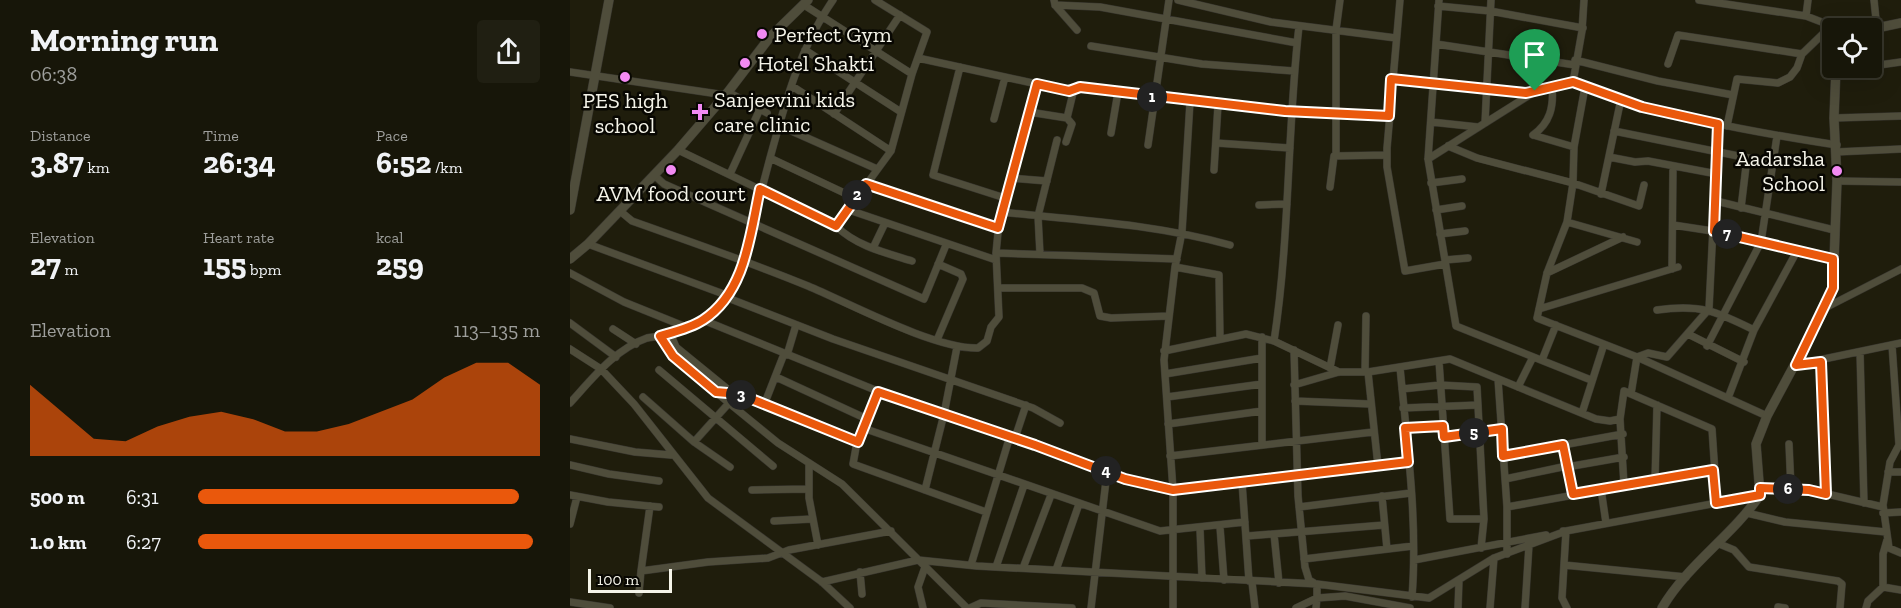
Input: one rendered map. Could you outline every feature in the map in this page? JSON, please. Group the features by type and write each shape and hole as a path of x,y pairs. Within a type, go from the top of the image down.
{"street":[{"path":"570,210 609,0"},
{"path":"570,403 601,369 616,357 647,338 670,333 703,320 729,297 737,283 778,125 805,50 833,0"},
{"path":"836,226 891,151 900,112 927,32 875,0"},
{"path":"1148,145 1169,0"},
{"path":"1178,0 1271,22 1396,38"},
{"path":"1330,187 1332,159 1336,155 1336,30 1340,0"},
{"path":"1400,0 1391,79 1387,155 1405,271 1468,258"},
{"path":"1481,125 1487,88 1491,0"},
{"path":"1573,82 1583,28 1584,0"},
{"path":"1699,0 1806,16 1822,22"},
{"path":"1806,16 1808,0"},
{"path":"1874,0 1874,18"},
{"path":"570,259 588,244 678,150 727,94 770,37 806,2 822,16 912,74"},
{"path":"1054,3 1100,7 1297,43"},
{"path":"1054,3 1077,30"},
{"path":"1583,28 1438,3 1428,159 1456,326 1591,380"},
{"path":"834,114 900,15"},
{"path":"1882,27 1901,23"},
{"path":"1274,341 1283,280 1291,111 1299,26"},
{"path":"1668,63 1678,35 1802,54"},
{"path":"1727,126 1737,79 1778,83 1790,77 1797,68 1802,54 1822,35"},
{"path":"1436,44 1575,62 1733,95"},
{"path":"1091,46 1202,64 1294,71"},
{"path":"805,50 900,112"},
{"path":"918,58 1069,91 1074,89 1118,92 1218,105 1389,116"},
{"path":"1882,65 1901,62"},
{"path":"960,67 933,175 1005,198"},
{"path":"570,72 727,94 763,111 730,174"},
{"path":"993,119 1005,77"},
{"path":"1662,608 1686,577 1748,513 1760,491 1756,444 1767,416 1796,365 1833,288 1837,181 1834,118 1836,78"},
{"path":"1391,79 1526,93 1573,82 1642,107 1727,126 1836,148 1901,150"},
{"path":"620,211 632,221 742,261 957,348 978,348 987,340 991,327 999,317 996,257 1000,212 1037,84"},
{"path":"792,86 891,151"},
{"path":"1552,86 1553,101 1548,121 1533,135 1574,147"},
{"path":"1585,87 1574,147 1573,183 1567,222 1547,273 1537,318 1637,357 1767,416"},
{"path":"1067,118 1074,89"},
{"path":"1428,159 1535,91"},
{"path":"1111,133 1118,92"},
{"path":"1601,194 1621,99"},
{"path":"1173,608 1175,577 1173,490 1164,351 1182,232 1191,102"},
{"path":"1214,170 1218,105"},
{"path":"1029,112 1067,118 1072,124 1066,142"},
{"path":"1834,118 1901,116"},
{"path":"1431,122 1481,125"},
{"path":"1637,357 1648,353 1667,357 1709,309 1718,124"},
{"path":"778,125 877,169"},
{"path":"1614,131 1773,163"},
{"path":"1707,346 1761,242 1777,136"},
{"path":"1040,254 1038,216 1057,140"},
{"path":"1216,143 1290,148"},
{"path":"1448,146 1477,158 1573,183 1639,206 1644,185"},
{"path":"678,150 836,226 845,234 873,248 912,261"},
{"path":"1336,155 1387,155"},
{"path":"1609,157 1717,174"},
{"path":"770,158 855,198"},
{"path":"1741,208 1747,158"},
{"path":"1539,309 1675,268 1673,166"},
{"path":"654,175 664,184 924,299 946,245"},
{"path":"1011,178 1047,181"},
{"path":"1431,183 1462,179"},
{"path":"1837,181 1901,182"},
{"path":"866,184 998,228"},
{"path":"1716,201 1834,230"},
{"path":"1259,205 1287,204"},
{"path":"1436,210 1462,206"},
{"path":"849,210 946,245 996,257 1040,254 1177,259"},
{"path":"1000,212 1182,232 1230,245"},
{"path":"1567,222 1637,242"},
{"path":"873,248 885,223"},
{"path":"1673,225 1714,231 1833,259"},
{"path":"1440,234 1465,231"},
{"path":"1547,273 1623,237"},
{"path":"588,244 796,325 1026,405 1060,423"},
{"path":"1728,398 1744,362 1754,330 1797,251"},
{"path":"937,340 963,279 962,274 938,264"},
{"path":"1175,267 1219,275 1220,339"},
{"path":"1825,308 1901,269"},
{"path":"570,273 624,302 686,327"},
{"path":"998,288 1082,288 1094,293 1100,316 1111,318 1168,316"},
{"path":"1657,310 1679,307 1709,309 1754,330"},
{"path":"1366,316 1366,372 1378,466"},
{"path":"703,320 878,392 1013,437 1107,472 1173,490 1408,462"},
{"path":"570,323 616,357"},
{"path":"764,405 796,325"},
{"path":"1330,368 1338,325"},
{"path":"1542,360 1556,325"},
{"path":"613,329 636,344"},
{"path":"670,333 676,347 725,386 730,395 729,403 694,442"},
{"path":"1164,351 1246,334 1274,341 1339,372"},
{"path":"1688,334 1707,346 1744,362"},
{"path":"660,336 673,356 778,443 842,484 968,608 981,603 1071,608"},
{"path":"1262,338 1262,444"},
{"path":"1796,365 1821,362 1901,343"},
{"path":"1582,413 1604,344"},
{"path":"1892,345 1898,380 1900,445 1888,472 1883,510 1889,548 1901,553"},
{"path":"925,490 935,454 957,348"},
{"path":"570,349 601,369 634,405 671,455 708,498 822,582 850,608"},
{"path":"1294,350 1299,507 1304,559 1309,580 1317,584"},
{"path":"1860,352 1864,503"},
{"path":"1518,387 1533,357"},
{"path":"1630,394 1637,357"},
{"path":"1165,374 1262,358"},
{"path":"1294,385 1339,372 1366,372 1450,359 1582,413 1610,421 1620,418"},
{"path":"1438,361 1450,519 1484,519"},
{"path":"1821,362 1826,494"},
{"path":"1400,367 1411,493 1414,560 1412,597"},
{"path":"659,370 773,466"},
{"path":"776,377 867,419"},
{"path":"1498,379 1507,507 1507,554"},
{"path":"1167,397 1262,384"},
{"path":"1402,389 1440,385 1477,387 1484,519 1481,548"},
{"path":"1624,485 1623,434 1620,418 1624,391 1712,429 1716,503"},
{"path":"716,392 739,394 858,442"},
{"path":"878,392 858,442 853,464 986,512"},
{"path":"643,397 694,442 730,467"},
{"path":"1295,401 1370,404"},
{"path":"971,565 998,476 1026,405"},
{"path":"1403,408 1478,405"},
{"path":"1655,480 1657,405"},
{"path":"1168,424 1262,411"},
{"path":"1405,428 1443,426"},
{"path":"863,428 1160,531 1220,527 1245,522"},
{"path":"1444,437 1502,429"},
{"path":"1170,456 1296,439 1373,432"},
{"path":"1503,456 1623,434"},
{"path":"570,439 636,452 671,455"},
{"path":"1789,444 1791,489"},
{"path":"1563,445 1573,494"},
{"path":"1505,479 1623,457"},
{"path":"809,463 808,489 818,545"},
{"path":"570,465 609,474 659,481"},
{"path":"1507,507 1713,470"},
{"path":"1091,608 1107,472"},
{"path":"1888,472 1901,472"},
{"path":"1242,483 1254,608"},
{"path":"996,567 1024,485"},
{"path":"752,490 808,489"},
{"path":"1601,489 1606,524"},
{"path":"1414,560 1716,503 1760,491 1791,489 1826,494 1883,510 1901,512"},
{"path":"1299,507 1411,493"},
{"path":"1023,568 1052,495"},
{"path":"570,522 574,496 659,507"},
{"path":"1382,496 1387,549"},
{"path":"1056,570 1079,504"},
{"path":"639,593 650,506"},
{"path":"1748,513 1785,522 1886,532"},
{"path":"774,521 812,519"},
{"path":"1247,536 1384,525"},
{"path":"1220,527 1224,580"},
{"path":"1200,529 1202,578"},
{"path":"641,571 708,562 768,558 781,553 891,531"},
{"path":"822,582 918,560 1094,573 1317,584 1429,598 1494,558 1566,531"},
{"path":"1566,531 1562,597 1570,608"},
{"path":"1274,534 1279,583"},
{"path":"1866,608 1868,601 1883,587 1883,554 1887,540"},
{"path":"1717,543 1734,550 1749,567 1838,581 1842,584 1840,608"},
{"path":"1525,608 1529,545"},
{"path":"1304,559 1413,546"},
{"path":"1490,608 1494,558"},
{"path":"1564,565 1686,577"},
{"path":"923,608 918,587 925,567"},
{"path":"860,572 862,594"},
{"path":"1458,608 1459,580"},
{"path":"1316,608 1317,584"},
{"path":"1883,587 1901,590"},
{"path":"1296,608 1317,598 1345,596 1389,606 1410,608"},
{"path":"570,602 610,608"}],"place":[{"name":"Perfect Gym","path":"762,34"},
{"name":"Hotel Shakti","path":"745,63"},
{"name":"PES high school","path":"625,77"},
{"name":"Sanjeevini kids care clinic","path":"700,112"},
{"name":"AVM food court","path":"671,170"},
{"name":"Aadarsha School","path":"1837,171"}],"route":[{"path":"1391,79 1526,93 1535,91 1573,82 1642,107 1718,124 1714,231 1833,259 1833,288 1796,365 1821,362 1826,494 1809,490 1760,488 1760,495 1716,503 1713,470 1573,494 1563,445 1503,456 1502,429 1444,437 1443,426 1405,428 1408,462 1173,490 1125,479 1035,445 878,392 858,442 739,394 716,392 673,356 660,336 703,320 728,298 737,283 760,189 836,226 866,184 998,228 1000,212 1037,84 1069,91 1080,87 1191,102 1285,111 1389,116 1391,79"}]}
